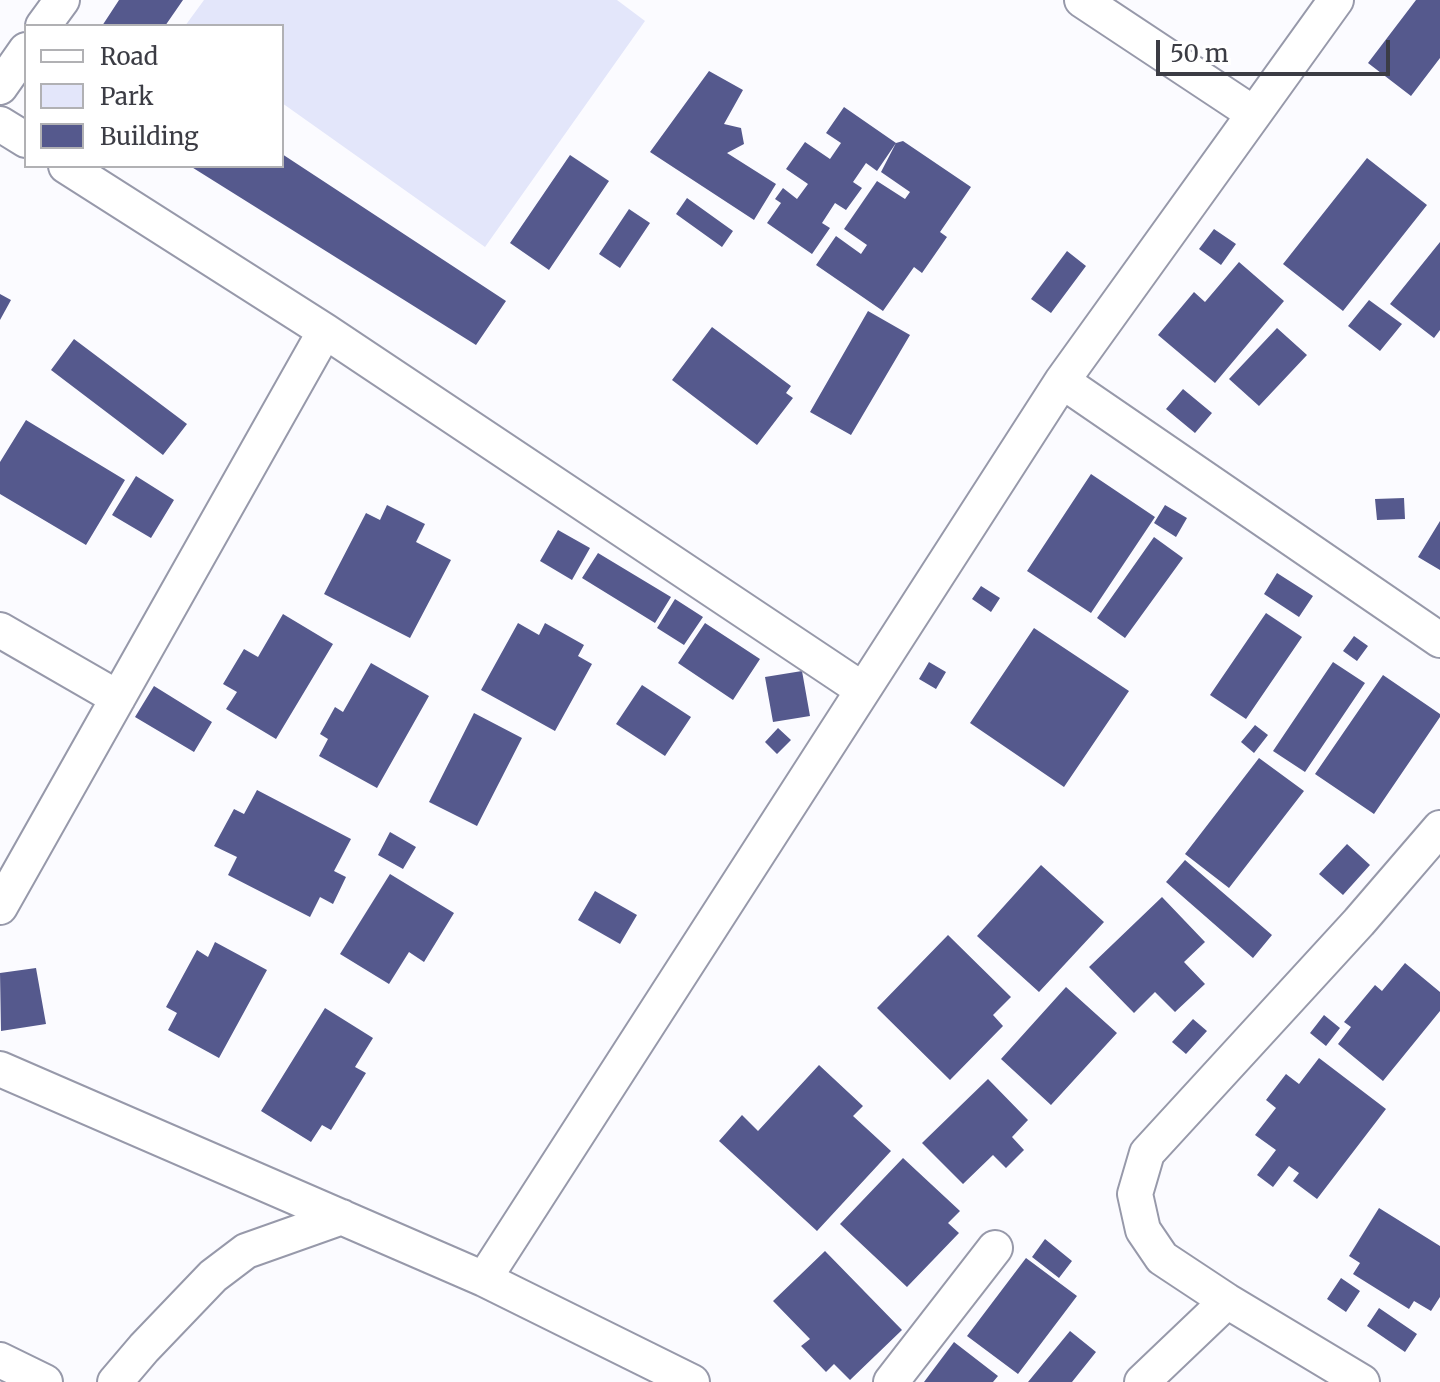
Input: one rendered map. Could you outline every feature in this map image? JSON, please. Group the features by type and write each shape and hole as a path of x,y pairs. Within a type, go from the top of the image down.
{"street":[{"path":"44,24 62,0"},
{"path":"1082,0 1254,114"},
{"path":"484,1279 1062,381 1336,0"},
{"path":"0,87 24,53"},
{"path":"0,124 24,139"},
{"path":"69,168 325,331 863,690"},
{"path":"0,907 325,331"},
{"path":"1062,381 1440,640"},
{"path":"0,630 118,698"},
{"path":"1362,1382 1162,1258 1143,1230 1135,1194 1147,1153 1359,922 1440,828"},
{"path":"0,1069 484,1279 692,1382"},
{"path":"115,1382 213,1276 246,1251 342,1217"},
{"path":"891,1382 995,1248"},
{"path":"1142,1382 1227,1301"},
{"path":"0,1360 45,1382"}],"green space":[{"path":"204,0 617,0 645,21 485,247 284,104 284,24 186,24"}],"building":[{"path":"119,0 183,0 166,24 103,24"},
{"path":"1416,0 1440,0 1440,58 1411,96 1368,63"},
{"path":"709,71 743,90 724,124 741,128 744,144 727,153 776,184 754,220 650,152"},
{"path":"844,107 896,143 877,171 866,163 853,182 862,188 846,210 835,203 822,223 830,228 812,254 767,223 781,203 775,199 783,188 797,199 808,184 786,169 805,142 830,159 841,143 826,133"},
{"path":"903,141 971,187 940,232 947,237 922,273 914,267 883,311 816,265 836,236 861,254 867,245 844,229 877,181 905,199 910,192 881,172 896,143"},
{"path":"284,155 506,301 476,345 193,168 284,168"},
{"path":"570,155 609,181 549,270 510,243"},
{"path":"1367,158 1427,205 1343,311 1283,264"},
{"path":"687,198 733,231 722,247 676,214"},
{"path":"629,209 650,223 620,268 599,254"},
{"path":"1214,229 1236,244 1221,265 1199,249"},
{"path":"1440,242 1440,330 1434,338 1390,304"},
{"path":"1067,251 1086,266 1051,313 1031,299"},
{"path":"1239,262 1284,301 1215,383 1158,335 1194,292 1205,302"},
{"path":"0,294 11,300 0,320"},
{"path":"1369,300 1402,324 1380,351 1348,326"},
{"path":"868,311 910,335 851,435 810,412"},
{"path":"712,327 791,386 786,393 793,398 757,445 672,380"},
{"path":"1277,328 1307,355 1259,406 1229,379"},
{"path":"74,339 187,424 163,455 51,370"},
{"path":"1183,389 1212,413 1195,433 1166,409"},
{"path":"26,420 125,480 86,545 0,494 0,462"},
{"path":"1091,474 1155,517 1091,613 1027,571"},
{"path":"136,476 174,500 151,538 112,515"},
{"path":"1404,498 1405,519 1377,520 1375,499"},
{"path":"387,505 425,524 416,542 451,560 410,638 324,594 366,513 380,520"},
{"path":"1165,505 1187,518 1176,537 1154,523"},
{"path":"1440,521 1440,570 1418,557"},
{"path":"558,530 590,548 572,580 540,561"},
{"path":"1154,537 1183,558 1125,638 1097,618"},
{"path":"598,553 671,597 655,623 582,578"},
{"path":"1277,573 1313,596 1299,617 1264,594"},
{"path":"981,586 1000,598 991,612 972,599"},
{"path":"675,599 703,617 684,645 657,628"},
{"path":"1266,613 1302,637 1246,719 1210,695"},
{"path":"283,614 333,644 276,739 226,709 237,692 223,684 244,649 258,657"},
{"path":"518,623 539,635 545,623 584,645 578,656 592,664 555,731 481,690"},
{"path":"705,623 760,659 733,700 678,663"},
{"path":"1034,628 1129,691 1064,787 970,723"},
{"path":"1354,636 1368,646 1357,661 1343,651"},
{"path":"929,662 946,672 936,689 919,679"},
{"path":"1333,662 1365,683 1305,772 1273,751"},
{"path":"371,663 429,696 377,788 319,756 328,739 320,734 335,707 343,712"},
{"path":"802,671 810,716 773,722 765,677"},
{"path":"1383,675 1440,714 1440,717 1374,814 1315,774"},
{"path":"642,685 691,717 665,756 616,724"},
{"path":"154,686 212,722 194,752 135,717"},
{"path":"474,713 522,738 477,826 429,802"},
{"path":"1255,725 1268,735 1254,753 1241,742"},
{"path":"778,728 791,740 777,754 765,742"},
{"path":"1259,758 1304,791 1229,888 1185,854"},
{"path":"257,790 351,839 334,871 346,877 333,904 320,897 310,917 228,875 237,857 214,846 234,809 244,814"},
{"path":"390,832 416,847 403,869 378,855"},
{"path":"1347,844 1370,865 1343,895 1319,874"},
{"path":"1185,860 1272,935 1253,958 1166,882"},
{"path":"1041,865 1104,922 1039,992 977,936"},
{"path":"390,874 454,913 424,962 409,952 389,984 340,954"},
{"path":"595,891 637,915 620,944 578,920"},
{"path":"1162,897 1205,942 1184,962 1205,984 1175,1012 1155,992 1134,1013 1089,967"},
{"path":"948,935 1011,997 993,1015 1003,1026 950,1080 877,1008"},
{"path":"215,942 267,970 219,1058 168,1030 177,1013 166,1007 197,950 208,957"},
{"path":"1405,963 1440,992 1440,1011 1383,1081 1338,1044 1351,1027 1344,1022 1375,985 1382,991"},
{"path":"36,968 46,1024 1,1031 0,973"},
{"path":"1066,987 1117,1033 1051,1105 1001,1059"},
{"path":"325,1008 373,1038 355,1067 366,1073 331,1130 322,1125 311,1142 261,1111"},
{"path":"1324,1015 1340,1028 1326,1046 1310,1033"},
{"path":"1193,1019 1207,1031 1186,1054 1172,1042"},
{"path":"1319,1058 1386,1109 1317,1199 1293,1181 1299,1173 1289,1166 1273,1187 1257,1175 1276,1150 1255,1135 1276,1108 1266,1100 1286,1074 1299,1084"},
{"path":"819,1065 863,1106 853,1116 891,1151 817,1231 719,1141 742,1115 758,1131"},
{"path":"988,1079 1028,1120 1012,1137 1024,1150 1006,1168 993,1155 963,1184 922,1143"},
{"path":"903,1158 960,1211 948,1223 959,1233 907,1287 840,1224"},
{"path":"1379,1208 1440,1246 1440,1297 1431,1311 1414,1301 1409,1309 1353,1274 1360,1263 1349,1256"},
{"path":"1045,1239 1072,1261 1059,1278 1032,1257"},
{"path":"825,1251 902,1330 850,1380 834,1364 826,1372 801,1346 810,1339 773,1301"},
{"path":"1026,1258 1077,1296 1018,1374 967,1336"},
{"path":"1341,1278 1360,1291 1346,1312 1327,1299"},
{"path":"1379,1308 1417,1334 1405,1352 1367,1326"},
{"path":"1070,1331 1096,1352 1072,1382 1028,1382"},
{"path":"954,1342 998,1376 993,1382 924,1382"}]}
